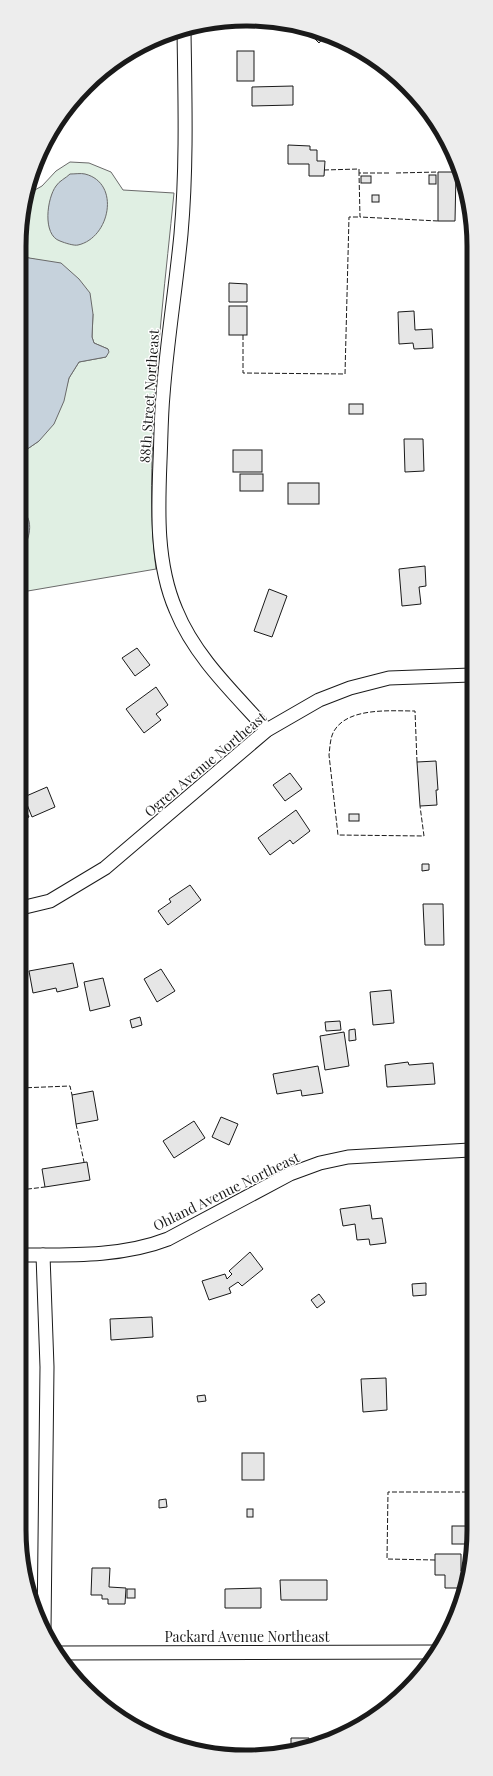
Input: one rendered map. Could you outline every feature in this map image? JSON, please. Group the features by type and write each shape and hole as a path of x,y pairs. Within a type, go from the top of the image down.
{"street":[{"name":"88th Street Northeast","path":"184,36 186,158 181,235 163,394 159,483 161,551 166,580 176,610 188,636 209,664 267,730"},
{"name":"Ogren Avenue Northeast","path":"26,907 50,901 105,868 267,730 319,700 350,688 389,678 467,675"},
{"name":"Ohland Avenue Northeast","path":"26,1255 120,1252 152,1246 290,1174 320,1163 348,1157 467,1150"},
{"path":"43,1255 47,1367 44,1616"},
{"name":"Packard Avenue Northeast","path":"64,1653 430,1652"}],"green space":[{"path":"70,162 89,163 111,172 123,190 174,193 154,405 152,502 156,569 26,591 26,450 39,441 66,388 69,378 79,362 106,357 108,349 94,343 92,337 93,314 38,260 26,258 26,232 30,203 33,191 42,186 56,171"}],"shaded area":[{"path":"70,174 85,174 96,179 104,188 107,199 107,210 104,222 98,232 89,240 78,245 64,243 54,237 48,224 50,199 53,192 56,186"},
{"path":"26,257 61,263 79,279 90,293 93,314 92,337 94,343 108,349 109,352 106,357 79,362 69,378 64,401 54,424 39,441 26,450"},
{"path":"26,515 30,525 26,543"}],"building":[{"path":"313,37 322,40 319,43"},
{"path":"237,51 254,51 254,81 237,81"},
{"path":"293,86 293,105 252,106 252,87"},
{"path":"288,145 310,146 310,150 317,150 317,161 325,161 324,176 309,176 309,164 288,164"},
{"path":"438,172 454,172 456,179 455,221 438,221"},
{"path":"429,175 436,175 436,184 429,184"},
{"path":"361,176 371,176 371,183 361,183"},
{"path":"372,195 379,195 379,202 372,202"},
{"path":"229,283 247,284 247,302 229,302"},
{"path":"229,306 247,306 247,335 229,335"},
{"path":"414,311 415,330 432,329 433,348 414,349 413,343 399,344 398,312"},
{"path":"349,404 363,404 363,414 349,414"},
{"path":"404,439 423,439 424,471 405,472"},
{"path":"233,450 262,450 262,472 233,472"},
{"path":"240,474 263,474 263,491 240,491"},
{"path":"288,483 319,483 319,504 288,504"},
{"path":"425,566 426,586 419,587 421,604 402,606 399,569"},
{"path":"269,589 287,596 272,637 254,631"},
{"path":"137,648 150,665 135,676 122,658"},
{"path":"156,687 168,705 156,714 161,720 144,733 126,709"},
{"path":"436,761 438,790 436,790 437,805 420,806 417,762"},
{"path":"290,773 302,789 285,801 273,785"},
{"path":"47,787 55,807 32,817 26,802 26,796"},
{"path":"296,810 310,831 293,844 290,840 270,855 258,838"},
{"path":"26,811 29,817 26,818"},
{"path":"349,814 359,814 359,821 349,821"},
{"path":"422,864 429,864 429,870 422,871"},
{"path":"190,885 201,900 168,925 158,911 171,902 169,899"},
{"path":"423,904 443,904 444,945 425,945"},
{"path":"73,963 78,987 57,992 56,988 33,993 29,971"},
{"path":"161,969 175,991 157,1002 144,979"},
{"path":"103,978 110,1006 90,1011 84,982"},
{"path":"391,990 394,1023 373,1025 370,992"},
{"path":"140,1017 142,1025 132,1028 130,1020"},
{"path":"340,1021 341,1030 326,1031 325,1022"},
{"path":"355,1029 356,1040 349,1041 349,1030"},
{"path":"344,1032 349,1066 325,1070 320,1036"},
{"path":"408,1062 409,1065 433,1063 435,1084 387,1087 385,1065"},
{"path":"318,1066 323,1093 302,1096 301,1090 277,1094 273,1074"},
{"path":"93,1091 98,1120 76,1124 72,1095"},
{"path":"221,1117 238,1124 229,1145 212,1137"},
{"path":"194,1121 205,1138 174,1158 163,1141"},
{"path":"87,1162 90,1180 45,1187 42,1169"},
{"path":"370,1205 372,1219 382,1218 386,1243 370,1245 369,1239 357,1240 355,1224 343,1226 340,1209"},
{"path":"250,1252 263,1269 242,1286 238,1282 229,1288 231,1293 209,1300 202,1281 225,1274 227,1279 232,1274 229,1271"},
{"path":"426,1283 426,1295 413,1296 412,1284"},
{"path":"319,1294 325,1302 317,1308 311,1300"},
{"path":"152,1317 153,1337 111,1340 110,1319"},
{"path":"466,1363 467,1363 467,1392"},
{"path":"386,1378 387,1410 363,1412 361,1379"},
{"path":"205,1395 206,1401 198,1402 197,1396"},
{"path":"242,1453 264,1453 264,1480 242,1480"},
{"path":"166,1499 167,1507 159,1508 159,1500"},
{"path":"247,1509 253,1509 253,1517 247,1517"},
{"path":"452,1526 467,1526 467,1544 452,1544"},
{"path":"435,1554 461,1554 461,1571 463,1571 459,1588 445,1588 445,1575 435,1575"},
{"path":"92,1568 110,1568 109,1587 126,1588 125,1604 108,1604 108,1599 102,1599 102,1595 91,1595"},
{"path":"280,1580 327,1580 327,1600 281,1600"},
{"path":"261,1588 261,1608 225,1608 225,1589"},
{"path":"127,1589 135,1589 135,1598 127,1598"},
{"path":"291,1738 309,1738 309,1740 291,1746"}],"fence":[{"path":"324,170 359,169 359,173"},
{"path":"396,173 438,172"},
{"path":"389,173 359,173 360,217 438,221"},
{"path":"243,335 243,373 345,374 349,217 360,217"},
{"path":"417,762 415,711 383,711 359,714 341,723 334,731 330,743 329,755 338,835 424,836 420,806"},
{"path":"26,1088 70,1086 72,1095"},
{"path":"76,1124 84,1162"},
{"path":"26,1189 45,1187"},
{"path":"435,1560 387,1559 388,1492 467,1492"}]}
